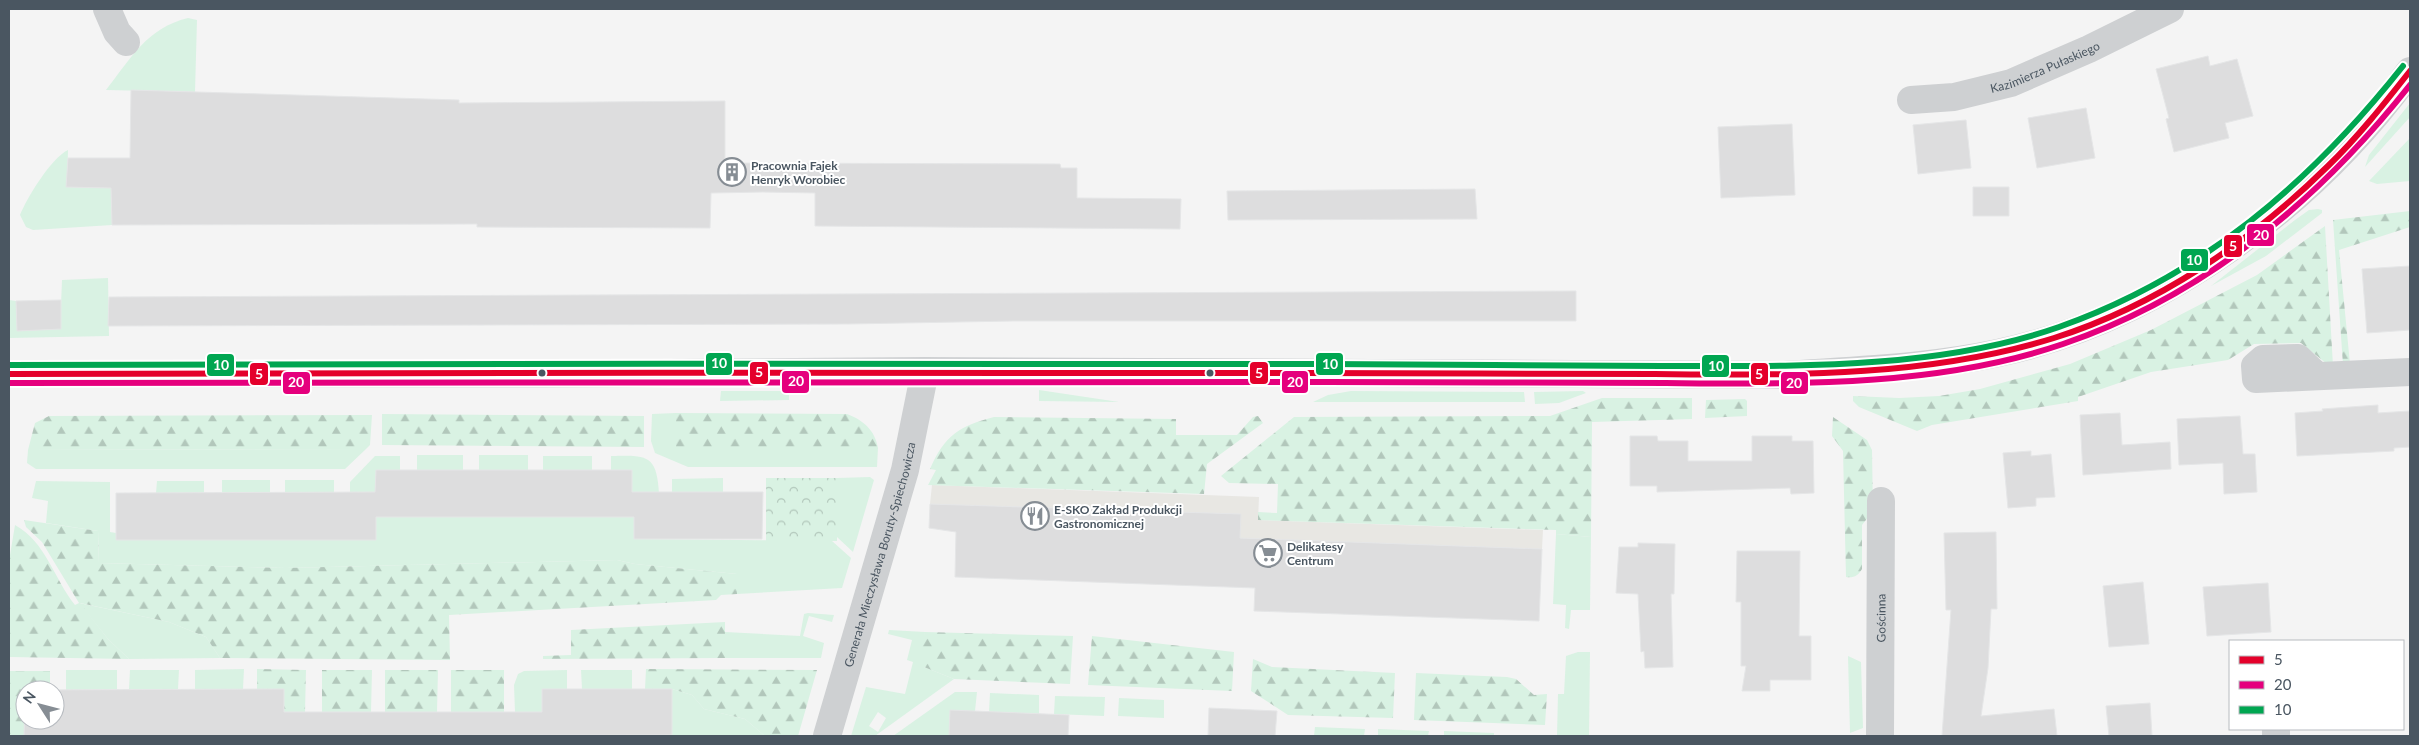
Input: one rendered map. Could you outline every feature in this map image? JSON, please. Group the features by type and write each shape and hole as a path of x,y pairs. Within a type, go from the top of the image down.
{"street":[{"path":"107,9 117,32 126,42"},
{"name":"Kazimierza Pułaskiego","path":"1911,100 1954,97 2011,83 2089,49 2170,9"},
{"path":"9,374 542,374 925,371 1784,376 1908,367 2000,352 2101,322 2151,298 2196,270 2270,216 2326,168 2388,102 2410,71"},
{"name":"Generała Mieczysława Boruty-Spiechowicza","path":"826,736 905,470 925,371"},
{"path":"2317,376 2410,372"},
{"name":"Gościnna","path":"1880,736 1882,501"}],"shaded area":[{"path":"932,485 1259,497 1258,520 1543,530 1542,549 1240,538 1240,514 930,504"}],"green space":[{"path":"188,18 197,20 195,92 106,90 132,56 151,37 161,29"},
{"path":"2410,103 2410,117 2365,167 2369,155"},
{"path":"2410,138 2410,181 2377,184 2369,181"},
{"path":"68,150 67,187 111,188 112,225 33,230 26,227 20,215 28,199 54,161"},
{"path":"2309,210 2322,210 2322,213 2266,256 2211,286 2295,220"},
{"path":"2410,211 2410,227 2339,250 2350,364 2343,365 2333,220"},
{"path":"2325,226 2333,366 2327,364 2301,343 2254,344 2228,360 2151,372 2078,397 2078,401 1932,425 1917,431 1859,407 1853,401 1853,396 1899,398 1939,396 1980,389 2070,364 2151,330 2257,275"},
{"path":"108,278 109,336 9,338 9,300 16,301 17,331 60,329 62,280"},
{"path":"1039,390 1119,402 1039,401"},
{"path":"721,391 789,391 789,400 720,401"},
{"path":"1351,391 1524,392 1525,402 1313,402 1328,395"},
{"path":"1583,391 1586,393 1559,403 1535,404 1534,392"},
{"path":"1602,398 1692,398 1692,419 1592,422 1591,537 1556,534 1556,530 1258,520 1258,512 1277,513 1278,484 1229,483 1221,476 1294,417 1550,416"},
{"path":"1745,399 1747,401 1747,416 1705,418 1706,400"},
{"path":"676,413 677,448 878,448 877,467 688,467 655,453 651,441 652,414"},
{"path":"676,413 847,414 867,426 874,436 878,448 676,448"},
{"path":"382,414 644,416 644,447 382,445"},
{"path":"372,415 370,445 366,449 28,450 35,423 49,416"},
{"path":"1258,416 1263,423 1207,464 1204,494 928,485 936,470 930,469 941,448 948,440 962,428 994,417 1176,419 1176,435 1237,435 1253,417"},
{"path":"1833,417 1867,440 1872,450 1873,511 1862,525 1862,569 1856,576 1851,577 1846,577 1843,451 1832,436"},
{"path":"366,449 345,469 36,469 27,463 28,450"},
{"path":"417,455 463,455 463,470 417,470"},
{"path":"479,455 528,455 528,470 479,470"},
{"path":"375,456 400,456 400,470 376,470 375,492 350,493 350,482"},
{"path":"543,456 592,456 592,470 543,470"},
{"path":"611,456 633,456 647,459 656,471 659,493 632,492 632,470 611,470"},
{"path":"870,477 874,480 853,552 837,537 837,478"},
{"path":"723,478 723,492 672,493 672,479"},
{"path":"766,478 837,478 837,541 766,541"},
{"path":"222,480 270,480 270,493 222,493"},
{"path":"285,480 334,480 334,493 285,493"},
{"path":"36,481 110,482 110,532 116,533 116,540 375,540 376,517 634,517 635,539 832,541 851,558 842,588 737,594 737,574 635,564 617,560 286,568 99,563 98,531 46,523 48,501 32,498"},
{"path":"157,481 204,481 204,493 156,493"},
{"path":"24,520 98,531 99,563 286,568 617,560 635,564 737,574 737,594 721,595 716,600 449,615 450,660 220,658 206,637 169,622 80,603 108,639 129,659 9,657 9,561 15,525 26,532 34,541 75,605 79,603 42,542 26,527"},
{"path":"1556,534 1591,537 1590,610 1571,610 1569,629 1565,628 1566,605 1553,604"},
{"path":"79,603 169,622 206,637 220,658 129,659 108,639"},
{"path":"804,614 834,615 832,622 809,616 803,636 824,643 821,658 725,658 725,632 800,636"},
{"path":"725,622 725,658 543,659 543,656 571,655 571,630"},
{"path":"889,630 925,632 924,667 954,679 875,736 851,736 866,687 905,694 913,662 907,660 912,640 888,634","holes":["878,712 886,718 878,732 869,726"]},
{"path":"925,632 1073,636 1070,684 954,679 924,667 920,656"},
{"path":"1092,636 1234,652 1232,691 1088,685"},
{"path":"1578,652 1590,652 1589,736 1557,736 1558,694 1564,694 1566,656"},
{"path":"1848,656 1861,662 1863,728 1850,733"},
{"path":"1253,659 1272,667 1395,673 1393,718 1288,715 1251,691"},
{"path":"244,669 243,689 195,689 195,670"},
{"path":"257,669 306,670 305,712 284,712 284,689 257,689"},
{"path":"646,669 817,670 798,736 765,736 745,719 704,709 692,695 672,689 645,689"},
{"path":"66,670 117,670 117,689 66,690"},
{"path":"130,670 179,670 178,689 129,689"},
{"path":"322,670 372,670 371,712 322,712"},
{"path":"385,670 438,670 437,712 385,712"},
{"path":"451,670 504,670 504,712 451,712"},
{"path":"567,670 567,689 542,689 542,712 515,712 514,685 518,674 524,671"},
{"path":"581,670 632,670 632,689 582,689"},
{"path":"9,671 50,671 50,680 15,680 15,730 24,730 24,736 9,736"},
{"path":"1416,673 1516,679 1534,695 1547,694 1545,725 1414,720"},
{"path":"672,689 692,695 704,709 745,719 765,736 543,736 671,735"},
{"path":"955,692 977,692 975,711 950,711 949,736 893,736"},
{"path":"990,693 1039,695 1039,714 989,712"},
{"path":"1055,696 1105,697 1104,716 1054,714"},
{"path":"1119,698 1164,700 1164,718 1118,716"},
{"path":"1315,727 1365,729 1364,736 1314,736"},
{"path":"1378,729 1429,731 1428,736 1378,736"},
{"path":"1444,731 1494,733 1494,736 1444,736"}],"building":[{"path":"2208,56 2210,66 2237,59 2253,116 2225,123 2229,138 2174,152 2166,119 2169,118 2156,69"},
{"path":"131,90 459,100 459,103 725,101 725,163 1060,164 1061,168 1077,168 1077,198 1181,199 1180,229 815,226 815,193 762,192 711,193 710,228 477,227 477,224 112,225 111,188 66,187 68,158 130,158"},
{"path":"2086,108 2095,158 2037,168 2028,118"},
{"path":"1966,120 1971,168 1918,174 1913,125"},
{"path":"1792,124 1795,195 1721,198 1718,127"},
{"path":"1973,187 2009,187 2009,216 1973,216"},
{"path":"1475,189 1477,219 1228,220 1227,191"},
{"path":"2410,266 2410,330 2367,333 2362,269"},
{"path":"1576,291 1576,321 1012,321 847,324 108,326 109,297"},
{"path":"61,300 61,329 17,331 16,301"},
{"path":"2378,405 2378,413 2410,411 2410,447 2394,448 2394,451 2297,456 2295,413"},
{"path":"2120,413 2122,445 2170,442 2171,469 2083,475 2080,415"},
{"path":"2240,416 2243,454 2255,454 2257,492 2224,494 2223,463 2179,465 2177,419"},
{"path":"1630,436 1657,436 1658,441 1688,441 1688,461 1752,461 1752,436 1792,436 1792,441 1813,441 1814,493 1791,494 1790,488 1657,492 1657,486 1630,486"},
{"path":"2031,451 2031,456 2051,454 2055,497 2036,498 2036,506 2008,508 2003,453"},
{"path":"376,470 632,470 632,492 763,492 762,539 634,539 634,517 376,517 376,540 116,540 116,493 375,492"},
{"path":"930,504 1241,514 1240,538 1542,549 1539,621 1254,611 1255,588 955,577 956,532 929,528"},
{"path":"1996,532 1997,609 1991,609 1988,668 1981,716 2054,709 2057,736 1942,736 1951,610 1946,610 1944,533"},
{"path":"1638,543 1675,544 1674,594 1671,594 1673,667 1645,668 1644,651 1641,652 1638,594 1616,593 1619,547 1638,547"},
{"path":"1737,551 1800,551 1799,636 1811,636 1811,680 1770,680 1770,691 1742,691 1746,666 1741,666 1741,602 1736,602"},
{"path":"2143,582 2149,644 2109,647 2103,586"},
{"path":"2268,583 2271,632 2207,636 2203,587"},
{"path":"284,689 284,712 542,712 542,689 672,689 672,735 24,736 24,730 65,730 65,690"},
{"path":"2150,703 2152,736 2109,736 2106,706"},
{"path":"1209,708 1277,711 1275,736 1208,736"},
{"path":"950,710 1069,715 1068,736 949,736"}],"transit line":[{"name":"10","path":"9,365 995,363 1762,366 1863,363 1914,358 2012,341 2059,327 2111,306 2160,281 2207,253 2291,187 2330,149 2403,66"},
{"name":"5","path":"9,374 980,372 1806,374 1906,367 1956,361 2054,338 2092,324 2129,308 2201,268 2235,245 2299,194 2350,144 2410,71"},
{"name":"20","path":"9,383 997,381 1766,383 1866,380 1917,376 2015,358 2063,344 2115,324 2164,299 2211,271 2255,240 2297,205 2375,127 2410,85"}],"place":[{"name":"Pracownia Fajek Henryk Worobiec","path":"732,172"},
{"name":"E-SKO Zakład Produkcji Gastronomicznej","path":"1035,516"},
{"name":"Delikatesy Centrum","path":"1268,553"}]}
